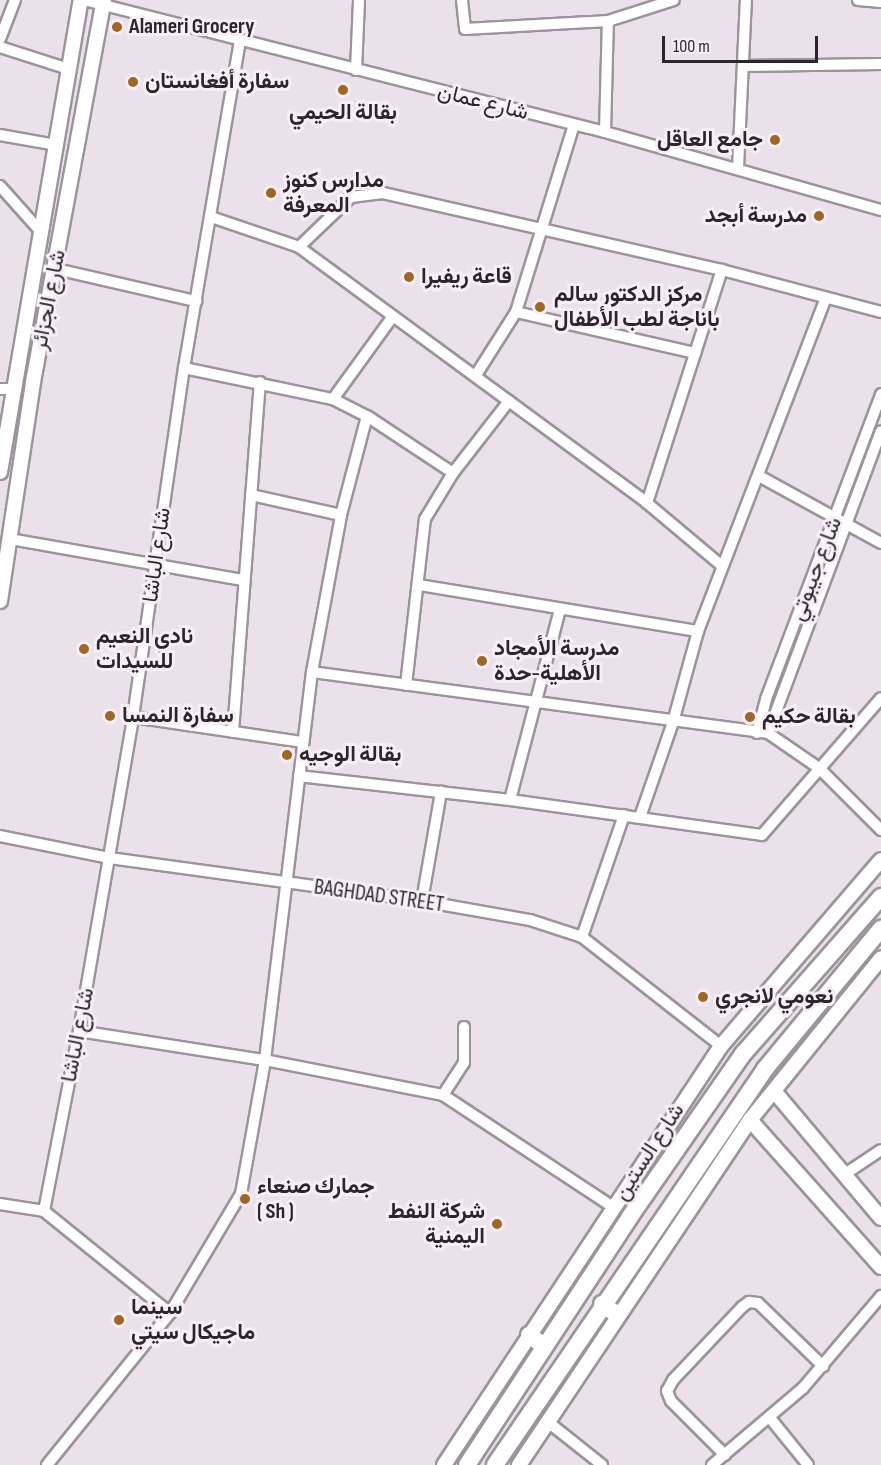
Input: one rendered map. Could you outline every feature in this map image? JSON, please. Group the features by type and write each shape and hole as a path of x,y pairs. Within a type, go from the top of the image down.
{"highway":[{"name":"شارع الستين","path":"467,1465 544,1346 743,1054 881,897"},
{"name":"شارع الستين","path":"495,1465 602,1304 765,1069 881,929"},
{"path":"602,1304 618,1315"},
{"path":"529,1335 544,1346"}],"main road":[{"name":"شارع الجزائر","path":"0,472 6,389 41,232 83,0"},
{"name":"شارع الجزائر","path":"0,601 33,382 56,269 103,3"},
{"path":"6,389 33,382"},
{"name":"شارع الستين","path":"444,1465 721,1046 881,860"},
{"path":"519,1465 750,1120 881,958"},
{"path":"774,1091 881,1218"},
{"path":"750,1120 881,1267"}],"street":[{"path":"0,39 15,0"},
{"name":"شارع عمان","path":"83,0 103,3 240,41 605,132 881,210"},
{"path":"356,70 359,0"},
{"path":"462,0 465,29 608,21 674,0"},
{"path":"738,168 746,0"},
{"path":"858,0 881,2"},
{"path":"605,132 608,21"},
{"name":"شارع الباشا","path":"44,1211 79,1031 133,717 184,368 240,41"},
{"path":"0,47 69,69"},
{"path":"743,66 881,64"},
{"path":"476,375 516,312 544,228 574,124"},
{"path":"0,135 57,145"},
{"path":"0,186 41,232"},
{"path":"299,247 351,197 383,193 722,270 881,312"},
{"path":"211,217 299,247 647,503 722,566"},
{"path":"56,269 196,301"},
{"path":"647,503 722,270"},
{"path":"640,816 674,722 698,631 826,298"},
{"path":"516,312 695,353"},
{"path":"333,399 393,316"},
{"path":"184,368 333,399 367,416 453,473"},
{"path":"233,732 260,382"},
{"path":"406,685 425,519 453,473 509,401"},
{"name":"شارع جيبوتي","path":"757,733 766,699 880,401"},
{"path":"46,1465 170,1313 241,1194 265,1060 284,883 312,672 340,515 367,416"},
{"name":"شارع جيبوتي","path":"768,733 849,524 881,431"},
{"path":"759,476 881,543"},
{"path":"250,495 340,515"},
{"path":"10,539 243,580"},
{"path":"419,585 698,631"},
{"path":"510,800 560,609"},
{"path":"312,672 537,700 674,722 768,733 819,768 881,830"},
{"path":"299,776 640,816 762,835 881,698"},
{"path":"133,717 303,742"},
{"path":"422,901 441,792"},
{"path":"582,937 624,815"},
{"name":"BAGHDAD STREET","path":"0,836 109,858 422,901 530,921 582,937 721,1046"},
{"path":"443,1095 464,1063 464,1027"},
{"path":"79,1031 265,1060 443,1095 613,1207"},
{"path":"845,1174 881,1150"},
{"path":"0,1204 44,1211 170,1313"},
{"path":"712,1465 770,1418 823,1366 881,1296"},
{"path":"725,1455 671,1401 667,1391 673,1380 742,1307 749,1302 758,1303 823,1366"},
{"path":"770,1418 808,1465"},
{"path":"548,1422 603,1465"}],"place":[{"name":"Alameri Grocery","path":"117,27"},
{"name":"سفارة أفغانستان","path":"133,82"},
{"name":"بقالة الحيمي","path":"343,90"},
{"name":"جامع العاقل","path":"775,140"},
{"name":"مدارس كنوز المعرفة","path":"271,193"},
{"name":"مدرسة أبجد","path":"819,216"},
{"name":"قاعة ريفيرا","path":"409,277"},
{"name":"مركز الدكتور سالم باناجة لطب الأطفال","path":"540,307"},
{"name":"نادي النعيم للسيدات","path":"84,649"},
{"name":"مدرسة الأمجاد الأهلية-حدة","path":"482,661"},
{"name":"سفارة النمسا","path":"110,716"},
{"name":"بقالة حكيم","path":"750,717"},
{"name":"بقالة الوجيه","path":"287,755"},
{"name":"نعومي لانجري","path":"703,997"},
{"name":"جمارك صنعاء ( Sh )","path":"245,1199"},
{"name":"شركة النفط اليمنية","path":"497,1224"},
{"name":"سينما ماجيكال سيتي","path":"119,1320"}]}
